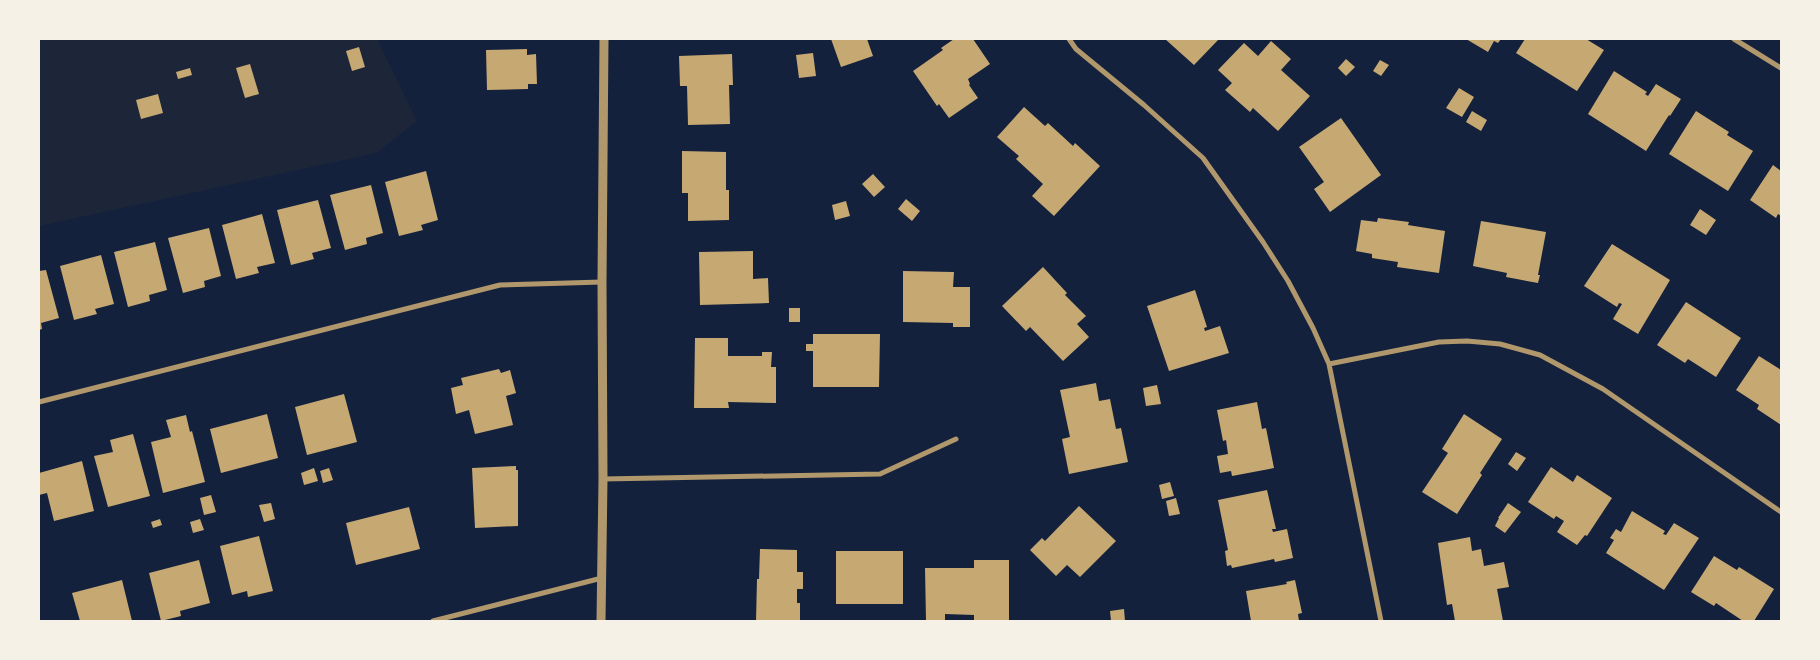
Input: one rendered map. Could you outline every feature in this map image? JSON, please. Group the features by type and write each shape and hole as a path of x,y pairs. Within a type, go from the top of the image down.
{"street":[{"path":"602,621 604,39"},
{"path":"1069,39 1076,49 1144,105 1203,158 1263,242 1288,281 1313,328 1329,364 1381,621"},
{"path":"1734,39 1781,68"},
{"path":"39,402 500,284 602,282"},
{"path":"1329,364 1439,342 1458,341 1500,344 1540,355 1603,389 1781,512"},
{"path":"603,479 880,474 956,439"},
{"path":"433,621 602,578"}],"shaded area":[{"path":"39,39 377,39 417,121 376,153 39,226"}],"building":[{"path":"831,39 867,39 873,56 841,67"},
{"path":"954,39 973,39 990,64 968,79 969,85 978,98 949,118 939,104 937,106 913,71 943,50 941,48"},
{"path":"1165,39 1219,39 1194,65"},
{"path":"1466,39 1501,39 1498,43 1494,41 1488,52"},
{"path":"1525,39 1586,39 1604,50 1577,91 1516,53"},
{"path":"1271,41 1291,59 1281,70 1310,96 1278,131 1253,108 1250,112 1225,90 1232,83 1218,70 1244,43 1258,56"},
{"path":"359,47 365,67 352,71 346,51"},
{"path":"527,49 527,55 536,54 537,84 528,84 528,89 487,90 486,50"},
{"path":"813,53 816,76 799,78 796,55"},
{"path":"732,54 733,85 729,85 730,124 688,125 687,86 680,86 679,56"},
{"path":"1346,59 1355,67 1346,76 1338,68"},
{"path":"1380,60 1389,65 1381,76 1373,71"},
{"path":"250,64 259,94 245,98 236,68"},
{"path":"190,68 192,75 178,79 176,72"},
{"path":"1614,71 1647,92 1645,94 1648,96 1656,84 1681,99 1646,151 1588,114"},
{"path":"1459,88 1474,97 1462,117 1446,108"},
{"path":"158,94 163,113 141,119 136,100"},
{"path":"1024,107 1045,126 1048,123 1073,146 1075,143 1100,166 1054,216 1032,196 1043,184 1016,159 1019,156 997,137"},
{"path":"1472,111 1487,120 1481,131 1466,122"},
{"path":"1696,111 1729,132 1727,135 1753,151 1728,191 1669,154"},
{"path":"1341,118 1381,175 1330,212 1314,189 1324,182 1299,147"},
{"path":"682,151 726,152 726,190 729,190 729,220 688,221 688,193 682,193"},
{"path":"1773,165 1781,171 1781,216 1778,214 1776,218 1750,200"},
{"path":"426,171 438,220 421,225 423,230 399,236 385,182"},
{"path":"873,174 885,187 874,197 862,184"},
{"path":"371,185 383,233 366,238 367,244 345,250 330,195"},
{"path":"906,199 920,211 912,221 898,209"},
{"path":"318,200 331,248 312,253 314,259 291,265 277,210"},
{"path":"846,201 850,216 835,220 832,205"},
{"path":"1700,209 1716,220 1706,235 1690,225"},
{"path":"262,214 275,263 257,267 259,273 236,279 222,225"},
{"path":"1378,218 1409,222 1408,225 1445,231 1439,273 1397,267 1398,262 1372,258 1372,254 1356,251 1361,220 1377,222"},
{"path":"1481,221 1546,232 1538,283 1506,277 1507,273 1473,266"},
{"path":"209,228 221,276 204,281 205,287 183,293 168,238"},
{"path":"155,242 167,290 149,295 150,301 128,307 114,252"},
{"path":"1612,244 1670,280 1638,334 1613,319 1622,304 1619,303 1617,307 1584,286"},
{"path":"753,251 753,279 768,278 769,303 700,305 699,252"},
{"path":"101,255 114,304 95,309 97,314 74,320 60,266"},
{"path":"1043,267 1067,293 1065,295 1086,316 1077,324 1089,337 1063,361 1030,327 1026,331 1002,306"},
{"path":"46,270 59,318 41,323 42,329 39,330 39,271"},
{"path":"903,271 954,272 953,287 970,287 970,327 953,327 953,323 903,322"},
{"path":"1195,290 1207,327 1204,328 1205,331 1220,326 1229,353 1169,371 1147,306"},
{"path":"1686,302 1741,338 1716,377 1688,359 1685,363 1657,345"},
{"path":"789,308 800,308 800,322 789,322"},
{"path":"813,334 880,334 879,387 813,387 813,351 806,351 806,344 813,344"},
{"path":"695,338 728,338 728,356 762,356 762,352 772,352 771,367 776,367 776,403 728,402 729,408 694,408"},
{"path":"1759,356 1781,370 1781,425 1757,409 1759,405 1736,390"},
{"path":"499,369 501,373 510,370 516,393 506,396 513,425 475,434 469,410 456,414 451,388 463,385 461,378"},
{"path":"1096,383 1099,401 1110,399 1116,429 1121,428 1128,462 1069,474 1062,439 1070,437 1060,390"},
{"path":"1157,385 1161,404 1146,406 1143,388"},
{"path":"344,394 357,442 307,455 295,407"},
{"path":"1257,402 1262,429 1266,428 1274,468 1232,476 1231,471 1220,473 1217,456 1228,454 1226,440 1223,441 1217,410"},
{"path":"267,414 278,458 221,473 210,429"},
{"path":"1464,414 1502,439 1457,514 1422,492 1448,453 1442,449"},
{"path":"186,415 205,482 163,493 151,442 171,437 166,420"},
{"path":"133,434 150,496 108,507 94,456 113,452 110,440"},
{"path":"1516,452 1526,458 1517,471 1508,464"},
{"path":"82,461 94,511 54,521 47,493 39,495 39,473"},
{"path":"516,466 516,470 518,470 518,526 475,528 472,468"},
{"path":"1551,467 1573,482 1577,475 1612,498 1587,536 1585,535 1577,545 1557,532 1564,521 1556,516 1554,519 1528,502"},
{"path":"314,468 318,481 304,485 301,473"},
{"path":"329,468 333,480 323,483 320,471"},
{"path":"1170,482 1174,496 1162,499 1159,485"},
{"path":"1267,490 1276,529 1272,529 1273,532 1287,529 1293,558 1275,562 1274,559 1232,568 1231,565 1227,566 1225,551 1228,550 1218,500"},
{"path":"211,495 216,512 204,515 200,498"},
{"path":"1176,498 1180,514 1169,516 1166,501"},
{"path":"271,503 275,519 264,522 259,505"},
{"path":"1508,503 1521,512 1505,533 1495,526"},
{"path":"1079,506 1116,541 1080,577 1067,565 1056,576 1030,550 1042,538 1045,541"},
{"path":"409,507 420,549 356,565 346,523"},
{"path":"1632,511 1665,531 1663,534 1666,535 1674,523 1699,538 1664,590 1606,553 1614,540 1610,538 1616,529 1621,532"},
{"path":"160,519 162,525 153,528 151,522"},
{"path":"200,519 204,530 193,533 190,522"},
{"path":"259,536 273,591 248,597 247,591 232,595 220,546"},
{"path":"1470,537 1472,551 1481,549 1484,566 1504,562 1509,587 1497,589 1503,621 1455,621 1452,604 1447,605 1438,543"},
{"path":"760,549 797,550 797,572 803,572 803,589 797,589 797,603 800,603 800,621 756,621"},
{"path":"836,551 903,551 903,604 836,604"},
{"path":"1714,556 1737,570 1739,567 1774,589 1754,621 1743,621 1716,603 1714,606 1691,592"},
{"path":"199,560 210,603 180,611 181,616 161,621 149,573"},
{"path":"974,560 1009,560 1009,621 974,621 974,615 945,614 945,621 926,621 925,568 974,568"},
{"path":"122,580 132,621 80,621 72,593"},
{"path":"1295,580 1302,613 1298,614 1299,621 1251,621 1246,591 1287,584 1286,582"},
{"path":"1124,609 1125,621 1111,621 1110,611"}]}
